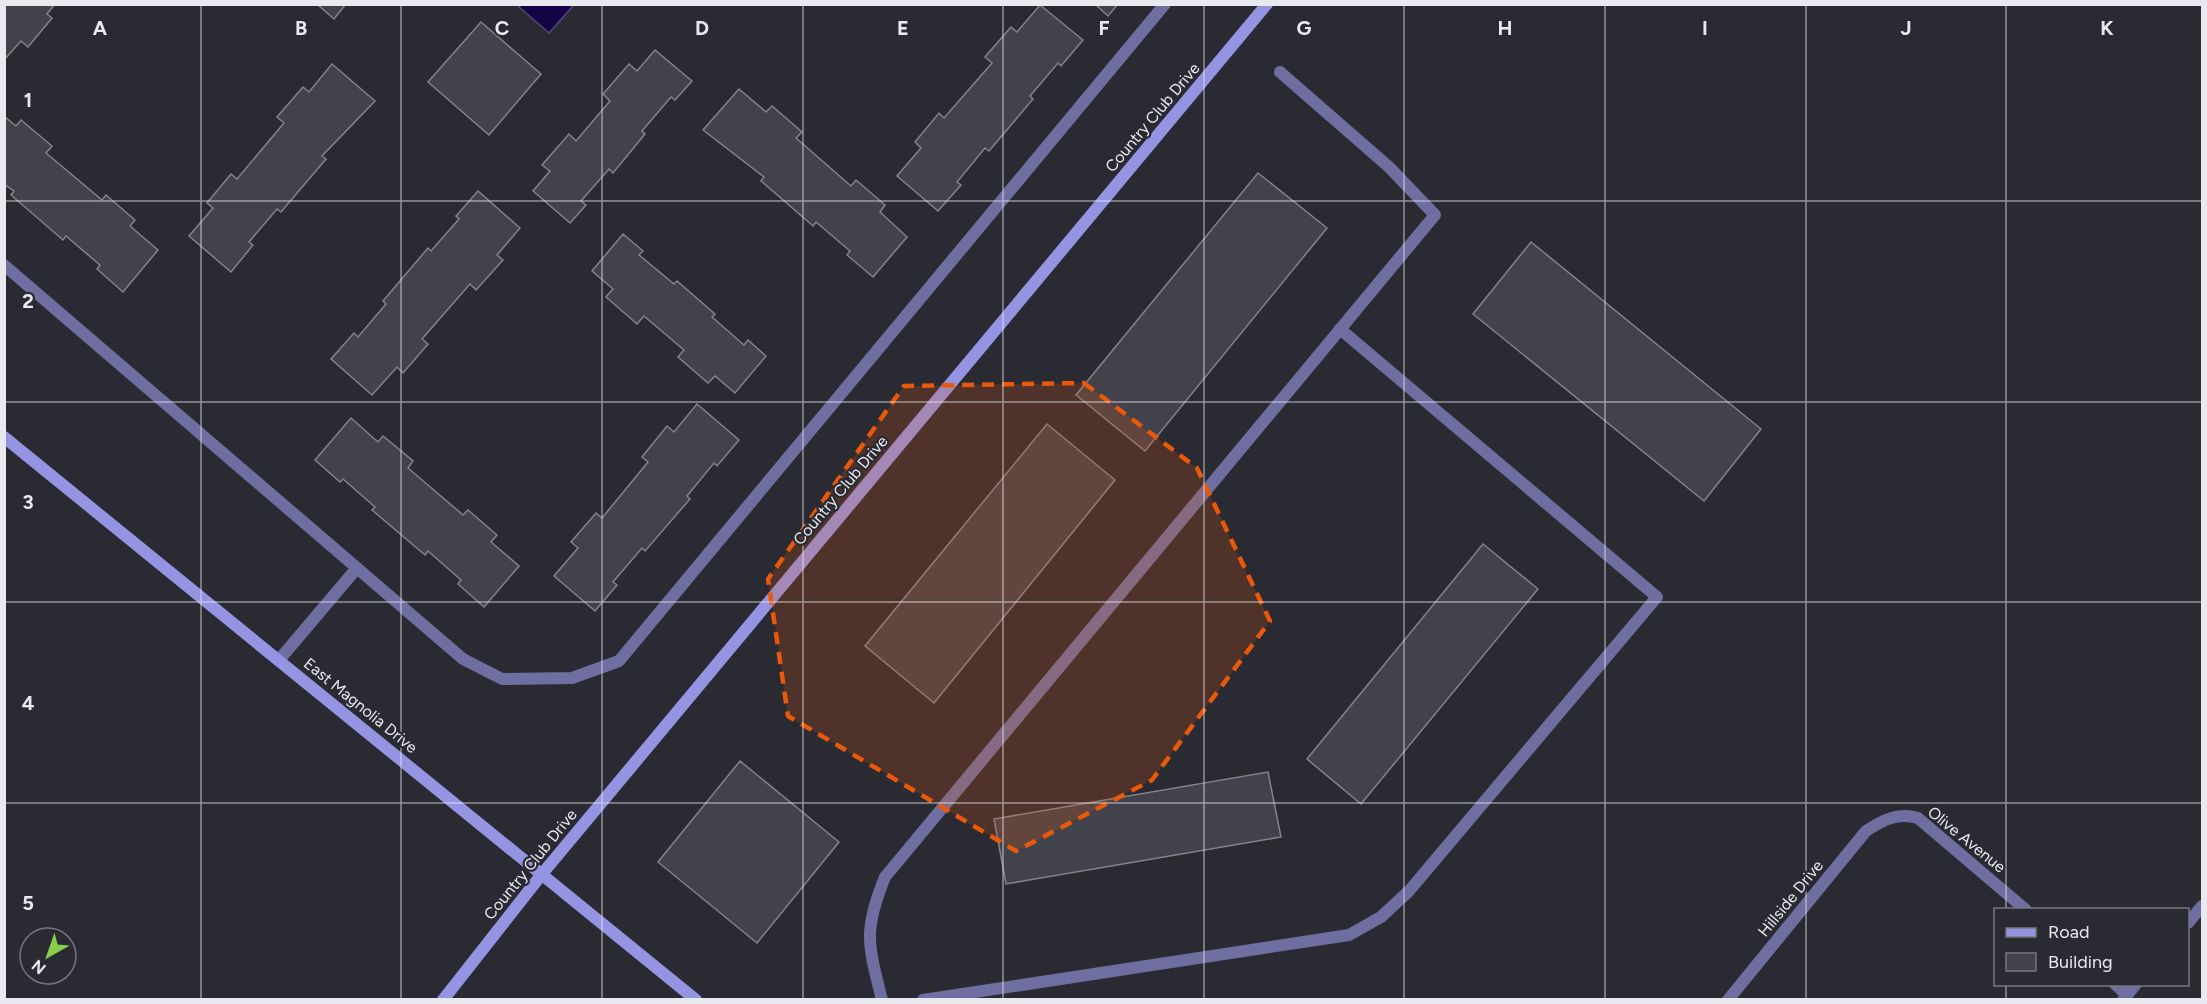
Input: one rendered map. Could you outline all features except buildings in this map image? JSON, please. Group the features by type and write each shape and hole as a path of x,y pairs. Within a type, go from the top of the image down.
{"street":[{"path":"4,265 463,659 502,679 572,678 619,661 1165,4"},
{"name":"Country Club Drive","path":"443,999 542,874 1267,4"},
{"path":"882,999 868,945 872,910 885,877 1435,215 1389,167 1280,72"},
{"path":"923,999 1348,935 1365,926 1381,917 1409,891 1657,597 1340,329"},
{"name":"East Magnolia Drive","path":"4,437 696,999"},
{"path":"279,660 357,568"},
{"name":"Olive Avenue","path":"1881,821 1908,815 1918,818 2025,908"},
{"name":"Hillside Drive","path":"1728,999 1866,831 1881,821"},
{"path":"2189,921 2202,906"}],"highlighted area":[{"path":"1084,383 1197,468 1270,621 1152,780 1016,851 788,716 768,579 904,386"}],"shaded area":[{"path":"521,5 574,5 549,33 519,7"}]}
